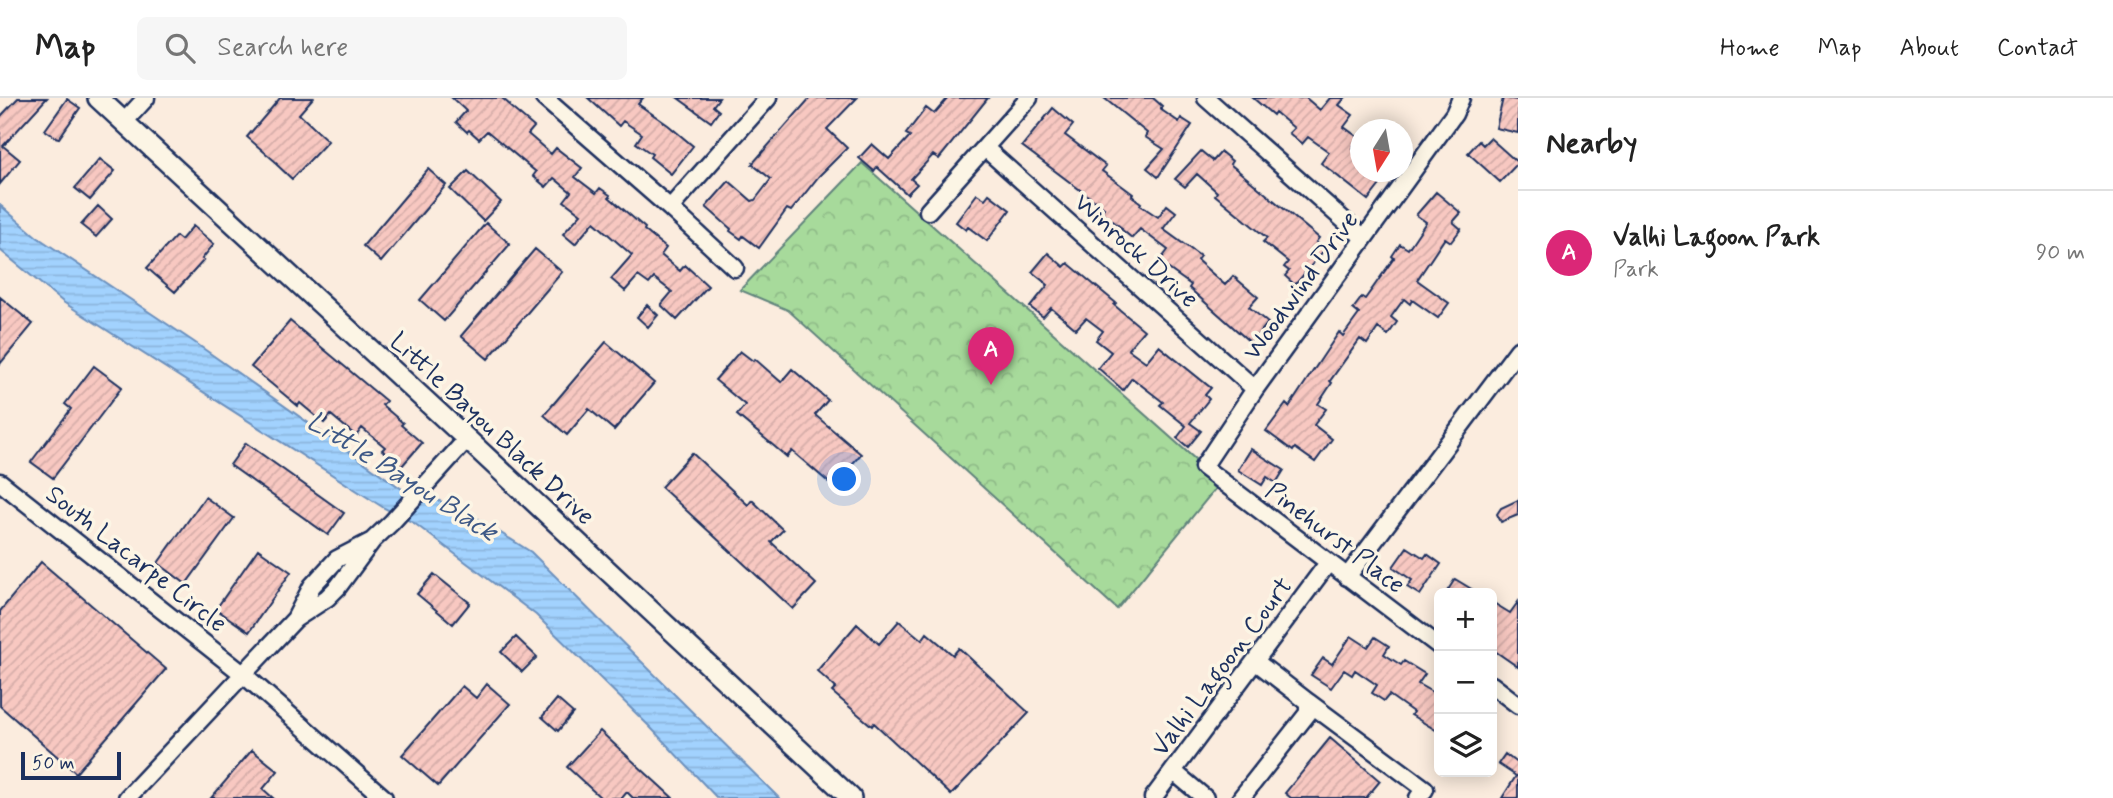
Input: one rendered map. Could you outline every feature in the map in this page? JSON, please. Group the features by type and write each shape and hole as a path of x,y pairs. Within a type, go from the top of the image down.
{"main road":[{"name":"Little Bayou Black Drive","path":"114,107 851,798"}],"street":[{"path":"114,107 146,98"},
{"path":"544,98 735,268"},
{"path":"670,208 768,98"},
{"path":"928,211 1029,98"},
{"path":"1206,98 1364,238"},
{"name":"Woodwind Drive","path":"1203,467 1255,389 1454,114 1461,98"},
{"name":"Winrock Drive","path":"985,148 1255,389"},
{"path":"1347,577 1518,350"},
{"path":"127,798 295,619 312,586 337,559 372,541 467,439"},
{"name":"Pinehurst Place","path":"1203,467 1434,642"},
{"name":"South Lacarpe Circle","path":"0,482 243,674 384,798"},
{"name":"Valhi Lagoon Court","path":"1153,798 1328,563"},
{"path":"1255,661 1425,789 1418,798"},
{"path":"1497,689 1518,705"},
{"path":"1241,798 1308,713 1308,702"},
{"path":"1173,771 1205,798"}],"green space":[{"path":"862,163 1196,460 1195,469 1215,489 1117,609 788,310 740,290"}],"water":[{"path":"0,205 37,237 194,342 402,489 461,508 531,552 779,798 717,798 650,727 536,615 414,523 384,508 63,302 0,250"}],"building":[{"path":"18,98 47,98 3,146 20,160 0,184 0,117"},
{"path":"280,98 313,98 299,114 328,141 292,179 247,137"},
{"path":"452,98 502,98 534,127 528,134 551,154 556,148 582,168 575,177 596,193 600,188 610,195 609,197 666,248 661,255 680,271 685,265 708,286 677,320 661,305 672,292 654,278 649,284 638,276 625,291 611,279 632,255 594,222 575,244 563,234 581,214 564,201 571,192 554,178 546,187 533,176 536,172 487,131 479,139 469,130 467,132 456,122 466,111"},
{"path":"588,98 643,98 638,104 693,146 671,174 650,157 652,154 636,143 642,134 623,121 619,126"},
{"path":"678,98 719,98 713,106 719,111 711,122"},
{"path":"810,98 857,98 827,129 847,148 819,176 791,211 787,209 759,248 743,236 741,239 730,231 731,229 706,207 729,181 752,201 755,200 771,179 752,164"},
{"path":"948,98 988,98 939,159 933,155 911,179 917,184 907,194 877,167 874,171 859,158 872,144 889,159 910,136 906,134 926,108 934,114"},
{"path":"1104,98 1153,98 1162,106 1160,109 1179,122 1181,118 1192,125 1158,177 1147,168 1164,149 1145,137 1147,133"},
{"path":"1253,98 1306,98 1320,110 1330,98 1345,98 1339,105 1353,115 1344,127 1350,131 1350,182 1382,182 1368,200 1321,163 1329,152 1308,137 1302,144 1289,133 1294,128 1275,112 1273,115"},
{"path":"1503,98 1518,100 1518,133 1496,128"},
{"path":"67,99 80,108 59,138 55,137 45,130"},
{"path":"1053,108 1073,125 1065,135 1106,166 1102,171 1133,194 1140,205 1158,217 1167,205 1176,212 1163,229 1200,256 1197,260 1225,285 1233,276 1258,297 1249,307 1268,323 1251,343 1189,288 1191,285 1159,262 1168,250 1140,229 1132,238 1101,212 1104,208 1022,146"},
{"path":"1490,138 1518,163 1500,182 1468,153 1479,141 1483,145"},
{"path":"1201,151 1213,161 1221,152 1232,161 1230,164 1319,238 1316,242 1325,249 1295,285 1285,276 1289,271 1284,267 1288,262 1263,242 1267,238 1215,195 1217,192 1197,174 1185,187 1175,179"},
{"path":"100,159 115,171 90,200 75,188"},
{"path":"428,169 446,185 381,262 363,246"},
{"path":"468,171 501,202 483,221 450,189"},
{"path":"1436,192 1461,213 1453,222 1461,229 1451,242 1445,238 1417,280 1449,303 1438,318 1412,300 1410,304 1404,299 1391,317 1397,322 1388,335 1378,328 1367,344 1360,339 1330,381 1332,383 1318,404 1326,409 1314,425 1332,439 1315,462 1295,448 1293,451 1266,431 1286,404 1289,407 1339,332 1343,336 1359,314 1353,309 1362,297 1365,299 1394,258 1392,256 1400,244 1408,249 1426,222 1416,215"},
{"path":"977,194 985,199 989,194 1010,210 987,241 956,222"},
{"path":"98,206 112,219 96,237 81,225"},
{"path":"486,223 510,244 444,321 420,300"},
{"path":"193,226 214,244 202,259 204,260 175,292 147,268 176,236 181,240"},
{"path":"535,249 562,272 488,359 461,336"},
{"path":"1048,253 1064,267 1068,263 1144,330 1128,349 1146,362 1159,346 1211,388 1205,395 1209,399 1190,423 1201,431 1188,447 1177,438 1186,426 1160,405 1163,402 1132,378 1123,390 1098,368 1111,352 1096,340 1103,331 1086,318 1076,329 1051,308 1043,317 1030,307 1048,285 1032,272"},
{"path":"0,297 33,324 0,364"},
{"path":"647,305 658,315 648,327 637,317"},
{"path":"290,321 386,401 382,405 422,443 401,467 382,450 385,447 362,428 356,436 331,415 324,423 300,403 298,406 251,367"},
{"path":"606,342 654,383 614,430 589,409 567,435 544,415"},
{"path":"740,351 753,361 755,359 781,382 792,369 828,400 815,415 861,454 833,486 792,451 787,457 737,415 745,405 715,380"},
{"path":"94,366 122,387 53,478 31,462 71,409 65,404"},
{"path":"246,443 344,513 328,535 230,465"},
{"path":"1251,449 1284,470 1276,483 1267,477 1262,485 1238,470"},
{"path":"692,453 748,505 752,500 783,530 771,542 816,584 793,609 661,487"},
{"path":"205,497 234,518 186,584 158,563"},
{"path":"1518,500 1518,515 1501,522 1497,514 1501,508"},
{"path":"1407,547 1424,558 1427,554 1441,564 1420,595 1407,587 1412,580 1393,567"},
{"path":"258,549 291,572 249,632 216,609"},
{"path":"41,562 166,669 76,773 0,706 0,611"},
{"path":"434,574 470,603 453,624 417,594"},
{"path":"1455,579 1470,588 1449,588"},
{"path":"1518,602 1518,667 1497,652 1497,605 1510,613"},
{"path":"899,621 922,640 927,633 953,655 959,648 1029,713 951,795 874,723 872,726 832,692 836,688 817,671 857,624 879,644"},
{"path":"1351,636 1368,647 1375,637 1389,646 1384,654 1401,665 1404,661 1425,674 1418,684 1434,693 1434,729 1411,715 1413,712 1389,695 1384,701 1372,693 1377,685 1355,670 1352,675 1344,670 1331,688 1311,675 1323,658 1332,664"},
{"path":"516,637 537,657 522,672 501,652"},
{"path":"487,684 510,704 438,786 402,755 462,686 476,698"},
{"path":"557,699 573,713 558,731 542,717"},
{"path":"600,731 673,798 633,798 627,792 622,798 601,798 567,767"},
{"path":"1330,738 1380,781 1366,798 1291,798 1285,793"},
{"path":"252,750 278,771 263,789 273,798 211,798"},
{"path":"1505,754 1518,764 1518,798 1502,798 1516,776 1498,764"}],"place":[{"name":"Valhi Lagoon Park","path":"991,385"}],"water label":[{"name":"Little Bayou Black","path":"403,475"}]}
